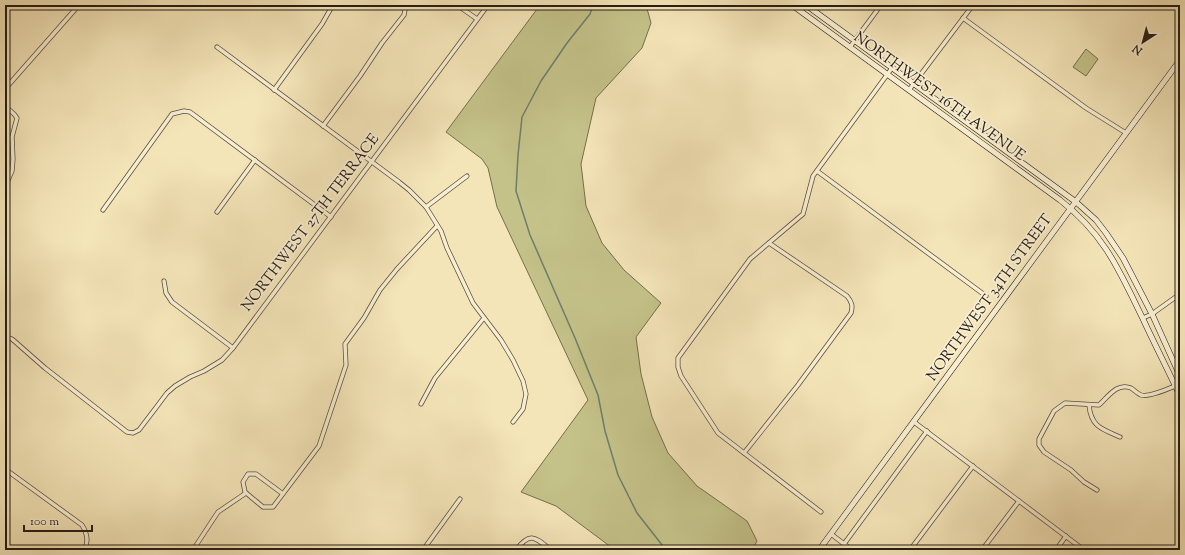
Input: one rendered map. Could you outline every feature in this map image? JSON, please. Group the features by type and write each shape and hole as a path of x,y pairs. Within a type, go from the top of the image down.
{"main road":[{"name":"NORTHWEST 16TH AVENUE","path":"792,5 1071,208 1089,226 1107,250 1122,275 1142,318 1178,385 1180,396"},
{"name":"NORTHWEST 16TH AVENUE","path":"806,5 1076,202 1096,220 1116,247 1130,270 1180,376"},
{"name":"NORTHWEST 34TH STREET","path":"819,550 1180,60"},
{"path":"986,146 990,139"}],"street":[{"path":"5,89 79,5"},
{"path":"274,90 322,24 330,10 331,5"},
{"path":"323,126 382,43 404,15 406,5"},
{"path":"457,5 477,19"},
{"name":"NORTHWEST 27TH TERRACE","path":"7,337 127,432 133,433 139,430 175,386 222,360 233,348 488,5"},
{"path":"850,47 881,5"},
{"path":"909,90 973,5"},
{"path":"963,18 1086,108 1126,133"},
{"path":"216,47 409,190 426,207 438,226 473,303 501,340 523,381 526,394 523,409 513,422"},
{"path":"1175,67 1180,70"},
{"path":"821,512 718,433 681,376 678,367 678,358 750,259 803,214 813,176 892,68"},
{"path":"5,106 17,118 12,137 14,159 12,171 5,187"},
{"path":"103,210 172,114 184,111 190,112 331,217"},
{"path":"217,212 255,160"},
{"path":"817,171 986,296"},
{"path":"426,207 467,176"},
{"path":"283,494 256,474 248,474 243,482 246,493 263,507 273,508 319,446 346,365 345,344 364,318 380,290 438,226"},
{"path":"744,453 798,385 851,313 852,304 847,296 769,243"},
{"path":"164,281 166,293 172,302 233,348"},
{"path":"1142,318 1152,314 1180,294"},
{"path":"421,404 435,378 484,318"},
{"path":"1097,490 1044,452 1039,445 1039,439 1054,411 1065,403 1089,405 1099,404 1114,390 1121,387 1129,387 1141,395 1149,396 1178,385"},
{"path":"1089,405 1090,416 1094,422 1102,429 1120,437"},
{"path":"914,422 1084,550"},
{"path":"844,544 927,431"},
{"path":"910,550 973,466"},
{"path":"5,469 82,526 85,530 87,538 84,550"},
{"path":"193,550 218,512 246,493"},
{"path":"423,550 460,498"},
{"path":"982,550 1019,501"},
{"path":"831,534 852,550"},
{"path":"1056,550 1066,536"},
{"path":"516,550 522,541 530,538 537,539 551,550"}],"shaded area":[{"path":"540,5 646,5 651,23 642,48 596,98 581,164 586,206 602,243 624,270 661,303 636,337 641,374 652,417 668,453 697,486 747,521 757,541 752,550 615,550 556,506 521,492 588,400 497,207 488,168 482,159 446,132"},
{"path":"1086,49 1098,59 1086,76 1073,67"}],"waterway":[{"path":"593,5 590,14 567,43 541,81 522,117 516,191 530,235 598,395 605,431 618,475 637,513 666,550"}]}
